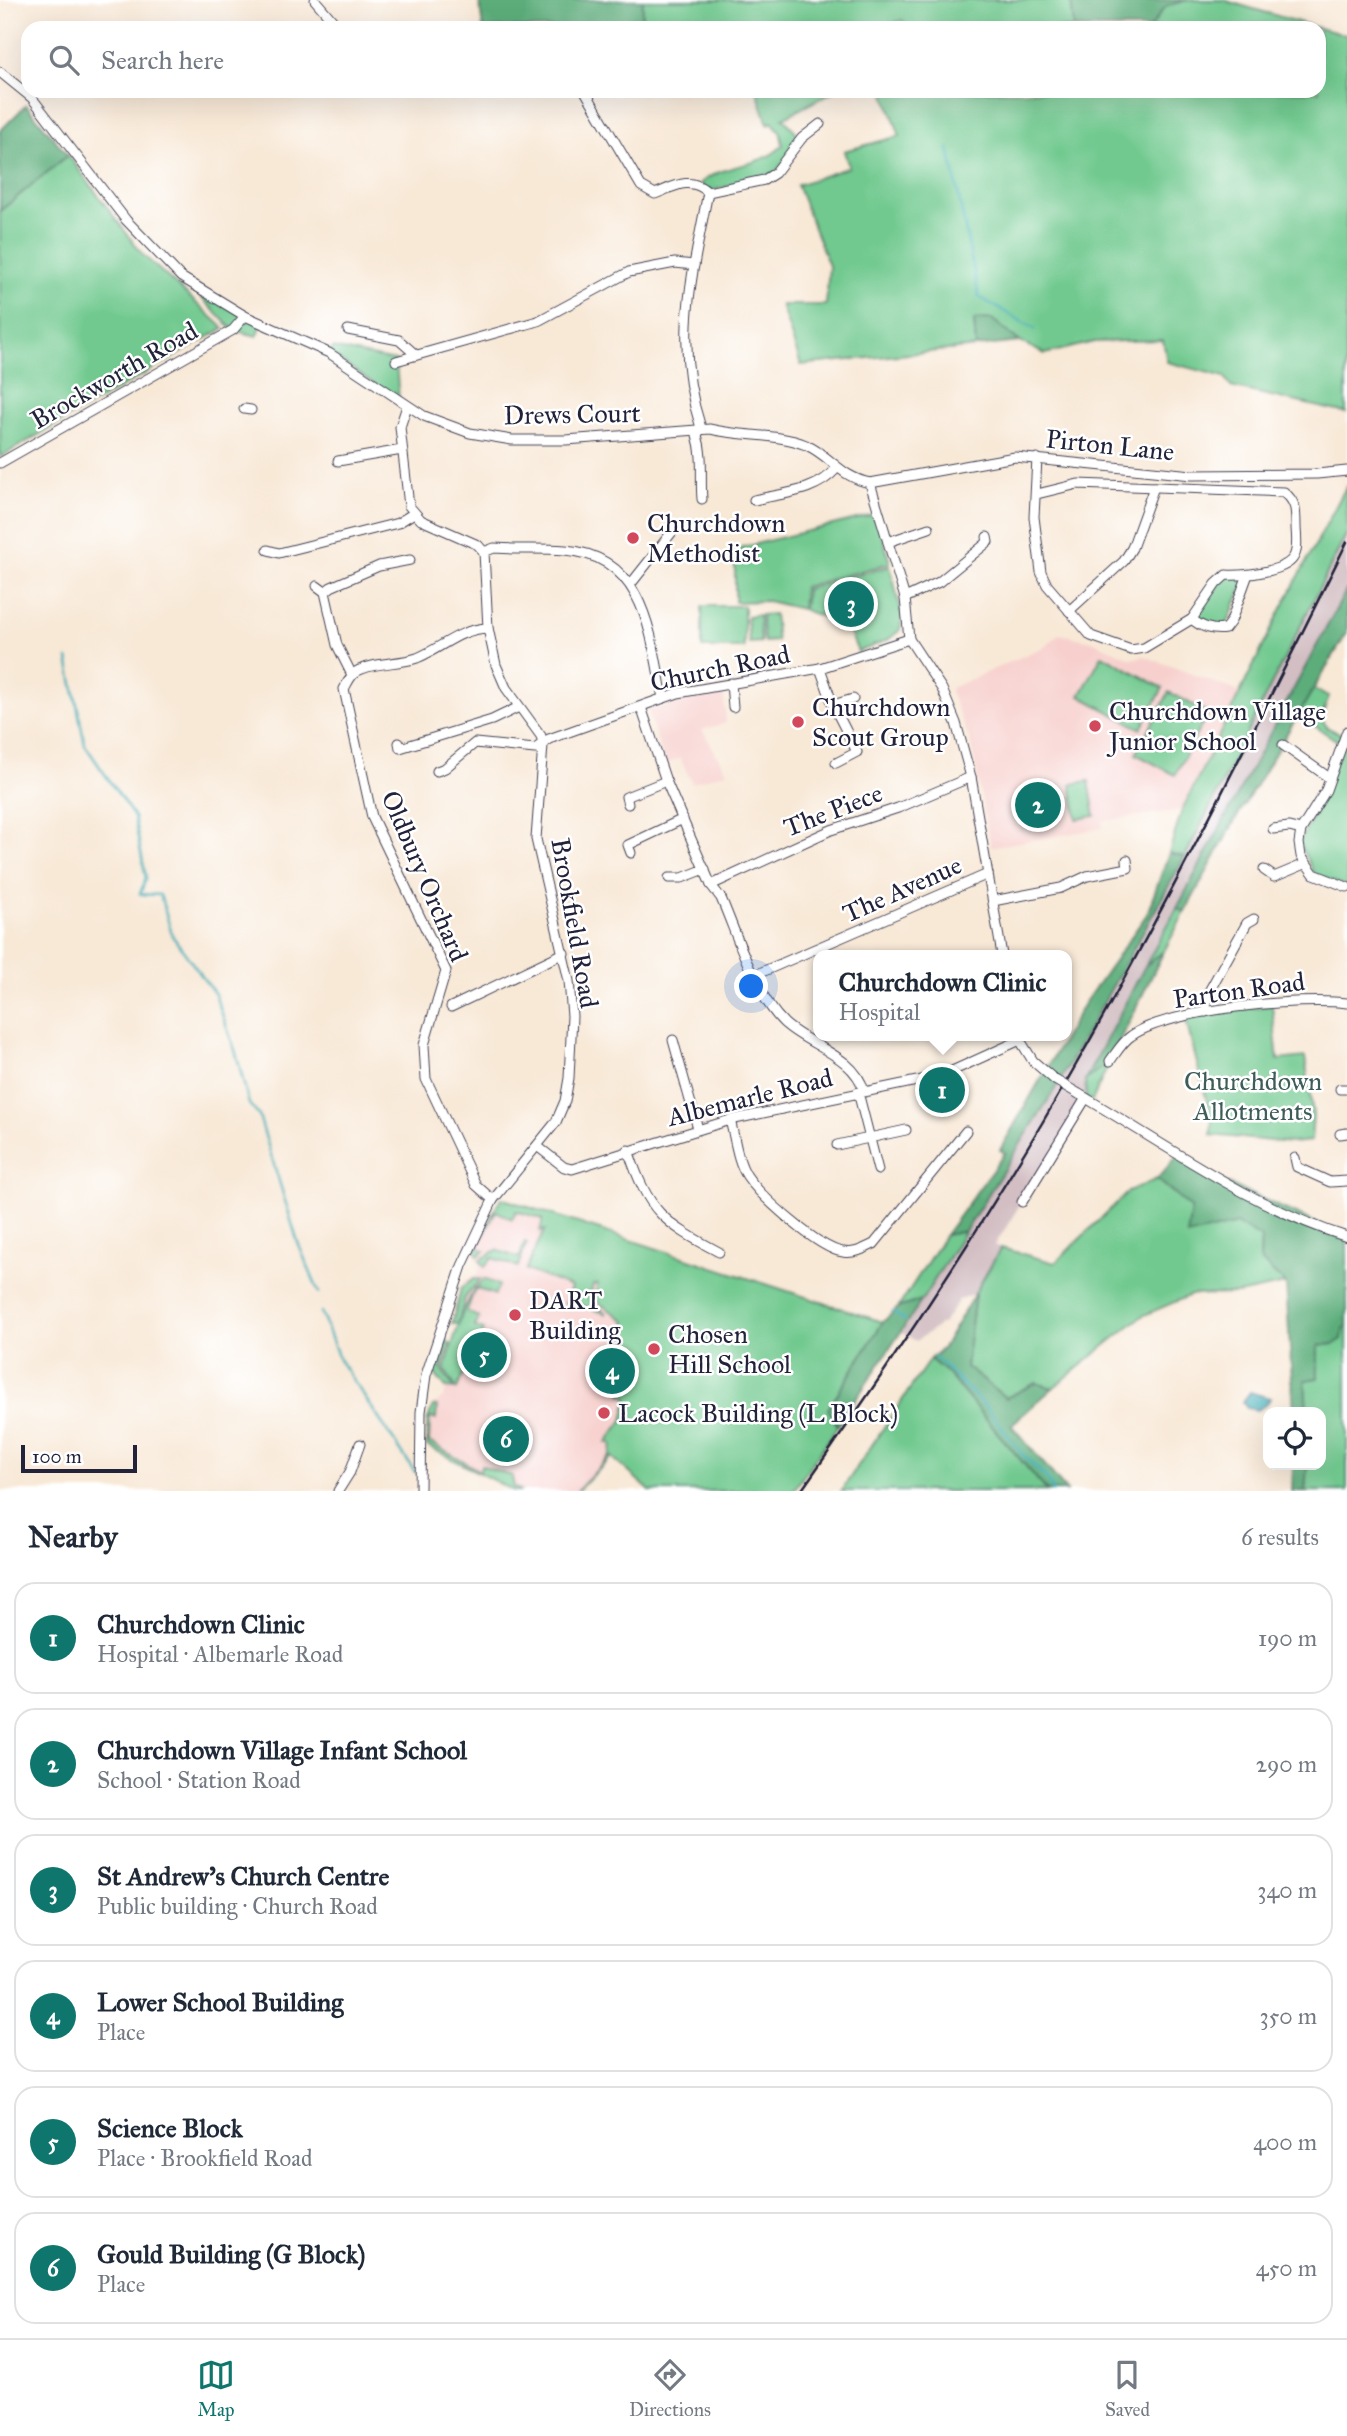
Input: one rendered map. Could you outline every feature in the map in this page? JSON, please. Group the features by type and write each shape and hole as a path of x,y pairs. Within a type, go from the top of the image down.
{"street":[{"path":"315,0 333,21"},
{"name":"Drews Court","path":"0,72 21,88"},
{"name":"Drews Court","path":"33,98 126,220 181,277 245,316 330,353 407,406 448,426 513,440 566,439 701,428 793,440 809,446 836,469 855,480 870,483"},
{"path":"589,98 641,186 655,194 689,181 700,184 708,192"},
{"path":"708,192 764,180 775,173 802,138 820,124"},
{"path":"702,499 700,474 703,455 697,435 701,428 692,396 686,310 708,192"},
{"path":"396,361 538,321 629,272 675,263 694,265"},
{"name":"Brockworth Road","path":"0,463 233,330 245,316"},
{"path":"348,330 399,340 416,355"},
{"path":"407,406 400,427 409,506 421,520 478,545 484,552 488,628 496,664 519,707 541,736 543,745 535,749 475,743 444,771"},
{"path":"338,461 402,450"},
{"path":"1037,458 1034,517 1041,572 1047,584 1091,636 1131,650 1144,648 1192,619 1216,584 1226,575 1247,577 1293,559 1296,551 1296,508 1292,499 1284,492 1269,489 1078,484 1037,494"},
{"name":"Pirton Lane","path":"870,483 992,459 1037,458 1192,475 1317,474 1347,471"},
{"path":"754,500 824,482 836,469"},
{"path":"870,483 905,598 909,639 942,689 956,723 971,776 1001,950"},
{"path":"1069,611 1124,561 1132,548 1154,487"},
{"path":"268,550 279,552 398,523 414,513"},
{"path":"630,585 676,527"},
{"path":"888,542 923,527"},
{"path":"905,598 939,582 989,542"},
{"path":"484,552 494,548 567,550 596,559 613,568 630,585 646,611 663,698"},
{"path":"405,558 321,589 337,645 352,675 362,668 417,657 450,639 475,629 488,628"},
{"path":"1192,619 1197,624 1217,630 1225,629 1231,621 1247,577"},
{"name":"Church Road","path":"543,745 549,739 663,698 820,668 909,639"},
{"path":"820,668 833,705 857,752 836,763"},
{"name":"Oldbury Orchard","path":"352,675 344,689 372,817 446,971 424,1045 426,1079 476,1185 494,1200"},
{"path":"731,683 733,707"},
{"path":"833,705 853,699"},
{"path":"399,743 400,748 479,724 519,707"},
{"path":"640,707 666,781 711,885 721,898 755,975 783,1021 856,1071 878,1170"},
{"path":"1347,731 1328,777 1326,790 1301,830 1301,856 1314,874 1347,887"},
{"name":"Brookfield Road","path":"420,1491 421,1412 428,1362 468,1249 494,1200 556,1122 565,1101 569,1078 572,1016 564,953 536,839 543,745"},
{"path":"1283,745 1328,777"},
{"name":"The Piece","path":"711,885 831,830 898,808 971,776"},
{"path":"625,797 666,781"},
{"path":"629,846 683,819"},
{"path":"1273,829 1289,827 1301,830"},
{"path":"993,901 1061,888 1087,876 1128,868 1126,860"},
{"path":"1264,870 1274,877 1306,864"},
{"path":"669,878 682,877 705,869"},
{"name":"The Avenue","path":"755,975 988,874"},
{"path":"1206,1012 1207,995 1247,923 1254,919"},
{"path":"451,1007 564,953"},
{"name":"Parton Road","path":"1110,1061 1131,1036 1165,1022 1206,1012 1322,1000 1347,1003"},
{"path":"673,1040 698,1129"},
{"name":"Albemarle Road","path":"537,1146 564,1167 572,1168 730,1120 941,1076 1012,1041"},
{"path":"1020,1041 1033,1061 1055,1080 1253,1199 1347,1237"},
{"path":"1022,1202 1082,1096"},
{"path":"730,1120 743,1168 760,1191 826,1247 843,1252 859,1251 874,1244 966,1131"},
{"path":"838,1145 906,1130"},
{"path":"628,1150 641,1189 652,1206 667,1222 704,1250 719,1252"},
{"path":"1297,1167 1328,1187 1347,1181"},
{"path":"338,1491 361,1450"}],"shaded area":[{"path":"1347,533 1347,589 1298,687 1104,1041 1085,1080 1086,1098 995,1245 1001,1248 975,1293 959,1300 943,1323 916,1341 902,1333 1054,1091 1148,926"},
{"name":"Churchdown Village Junior School","path":"1059,634 1092,641 1132,659 1144,656 1242,693 1182,810 1102,821 1103,828 991,847 970,740 950,692 951,688 1046,646"},
{"path":"723,691 726,723 702,730 727,772 692,783 680,758 665,765 648,711"},
{"name":"Chosen Hill School","path":"501,1198 883,1322 650,1491 612,1457 578,1491 514,1491 427,1446 429,1415 434,1404 444,1397 446,1388 434,1372 446,1340 451,1344 461,1325 452,1324 457,1299 464,1282 477,1274 480,1268 475,1248"}],"green space":[{"path":"479,0 643,0 642,21 482,21"},
{"path":"643,0 1071,0 1073,21 902,20 642,21"},
{"path":"1071,0 1187,0 1166,6 1155,21 1073,21"},
{"path":"1187,0 1223,0 1295,21 1155,21 1166,6"},
{"path":"1326,30 1347,35 1346,413 1231,387 1225,377 1167,362 1163,340 1094,342 1045,354 1020,342 991,319 974,320 976,347 801,365 781,305 826,305 829,266 797,185 849,167 844,151 900,136 886,98 1326,98"},
{"path":"759,98 821,98 783,118 802,138 775,173 708,192 700,184 720,172 774,153 783,145 780,131 772,122 768,124"},
{"path":"26,105 68,155 0,211 0,131"},
{"path":"68,155 143,255 224,328 0,457 0,211"},
{"path":"181,277 261,324 257,336 233,330"},
{"path":"992,319 1020,342 976,347 974,320"},
{"path":"333,348 396,361 399,401 329,353"},
{"path":"1347,485 1347,533 1185,857 1169,853 1182,810 1280,612"},
{"path":"877,514 890,563 804,587 802,609 767,601 735,602 735,549"},
{"path":"890,566 902,616 900,630 888,640 858,652 847,626 804,610 806,589"},
{"path":"1226,575 1247,577 1225,629 1192,619"},
{"path":"1347,589 1347,633 1234,822 1185,912 1177,908"},
{"path":"702,606 744,606 744,648 702,648"},
{"path":"774,614 777,641 764,642 761,615"},
{"path":"759,615 761,642 749,643 747,616"},
{"path":"1102,655 1163,688 1141,729 1080,696"},
{"path":"1313,689 1329,696 1321,719 1328,728 1345,736 1347,731 1347,887 1314,874 1299,843 1326,790 1342,744 1298,715"},
{"path":"1169,692 1208,713 1175,775 1136,754"},
{"path":"1089,781 1095,816 1077,819 1071,784"},
{"path":"1169,853 1185,857 1054,1091 965,1231 945,1235 1005,1153 1000,1150 1062,1041 1072,1041 1072,1024 1083,1005 1147,914"},
{"path":"1177,908 1185,912 1164,951 1145,966"},
{"path":"1164,951 1110,1061 1085,1080 1145,966"},
{"name":"Churchdown Allotments","path":"1272,1005 1278,1060 1305,1057 1313,1115 1311,1141 1291,1143 1211,1135 1212,1121 1185,1017"},
{"path":"1110,1061 1092,1101 1086,1098 1085,1080"},
{"path":"1179,1154 1222,1181 1347,1237 1347,1327 1343,1328 1342,1339 1334,1344 1318,1346 1318,1378 1305,1380 1307,1407 1294,1407 1286,1284 1260,1260 1261,1237 1237,1224 1187,1236 1191,1208 1157,1179"},
{"path":"1157,1179 1191,1208 1238,1224 1261,1237 1260,1260 1286,1284 1238,1294 1191,1295 1142,1316 1053,1388 1036,1383 1006,1398 966,1367 975,1293 1001,1248 1055,1263 1128,1192"},
{"path":"501,1198 883,1322 828,1409 838,1426 793,1491 650,1491 612,1457 577,1491 610,1456 612,1444 607,1442 623,1420 628,1397 621,1394 632,1366 622,1362 627,1340 620,1337 626,1321 593,1299 598,1284 593,1285 589,1300 607,1314 575,1303 573,1306 565,1303 571,1287 526,1270 545,1230 540,1231 543,1219 516,1211 512,1219 496,1211 478,1247 485,1251 478,1256 475,1248"},
{"path":"965,1231 922,1300 898,1308 945,1235"},
{"path":"525,1242 527,1243 518,1267 492,1258 485,1267 480,1260 497,1250 519,1258"},
{"path":"474,1279 480,1279 465,1298 458,1324 452,1324 461,1288"},
{"path":"484,1279 499,1285 495,1295 476,1288"},
{"path":"473,1292 467,1311 479,1318 475,1327 484,1330 473,1357 465,1354 463,1360 468,1362 457,1389 444,1369"},
{"path":"975,1293 966,1367 1006,1398 1036,1383 1053,1388 1011,1425 1067,1491 1047,1491 947,1373 930,1359 943,1348"},
{"path":"922,1300 838,1426 828,1409 883,1322 898,1308"},
{"path":"1347,1327 1347,1491 1305,1491 1307,1470 1326,1470 1326,1407 1307,1407 1305,1380 1318,1378 1318,1345 1334,1344 1342,1339 1342,1328"},
{"path":"446,1340 450,1344 441,1369 455,1389 446,1388 434,1373"},
{"path":"930,1359 947,1373 1047,1491 841,1491"},
{"path":"433,1406 437,1406 436,1419 430,1418 429,1442 480,1471 481,1465 512,1476 514,1487 522,1491 514,1491 427,1446 427,1421"},
{"path":"1293,1470 1307,1470 1305,1491 1292,1491"}],"water":[{"path":"1250,1392 1270,1398 1267,1404 1257,1410 1247,1408 1243,1403"}],"waterway":[{"path":"949,148 979,297 1035,329"},
{"path":"68,659 85,745 134,817 146,878 140,894 160,895 173,937 215,994 236,1053 249,1104 259,1116 298,1243 319,1293"},
{"path":"321,1312 340,1361 415,1472"},
{"path":"893,1312 904,1320"},
{"path":"934,1356 985,1406 1023,1455 1047,1478 1053,1491"}],"railway":[{"path":"801,1491 942,1284 1073,1070 1180,874 1347,542"}],"place":[{"name":"Churchdown Methodist","path":"633,538"},
{"name":"St Andrew's Church Centre","path":"851,604"},
{"name":"Churchdown Scout Group","path":"798,722"},
{"name":"Churchdown Village Junior School","path":"1095,726"},
{"name":"Churchdown Village Infant School","path":"1038,805"},
{"name":"Churchdown Clinic","path":"942,1090"},
{"name":"DART Building","path":"515,1315"},
{"name":"Chosen Hill School","path":"654,1349"},
{"name":"Science Block","path":"484,1355"},
{"name":"Lower School Building","path":"612,1371"},
{"name":"Lacock Building (L Block)","path":"604,1413"},
{"name":"Gould Building (G Block)","path":"506,1439"}]}
